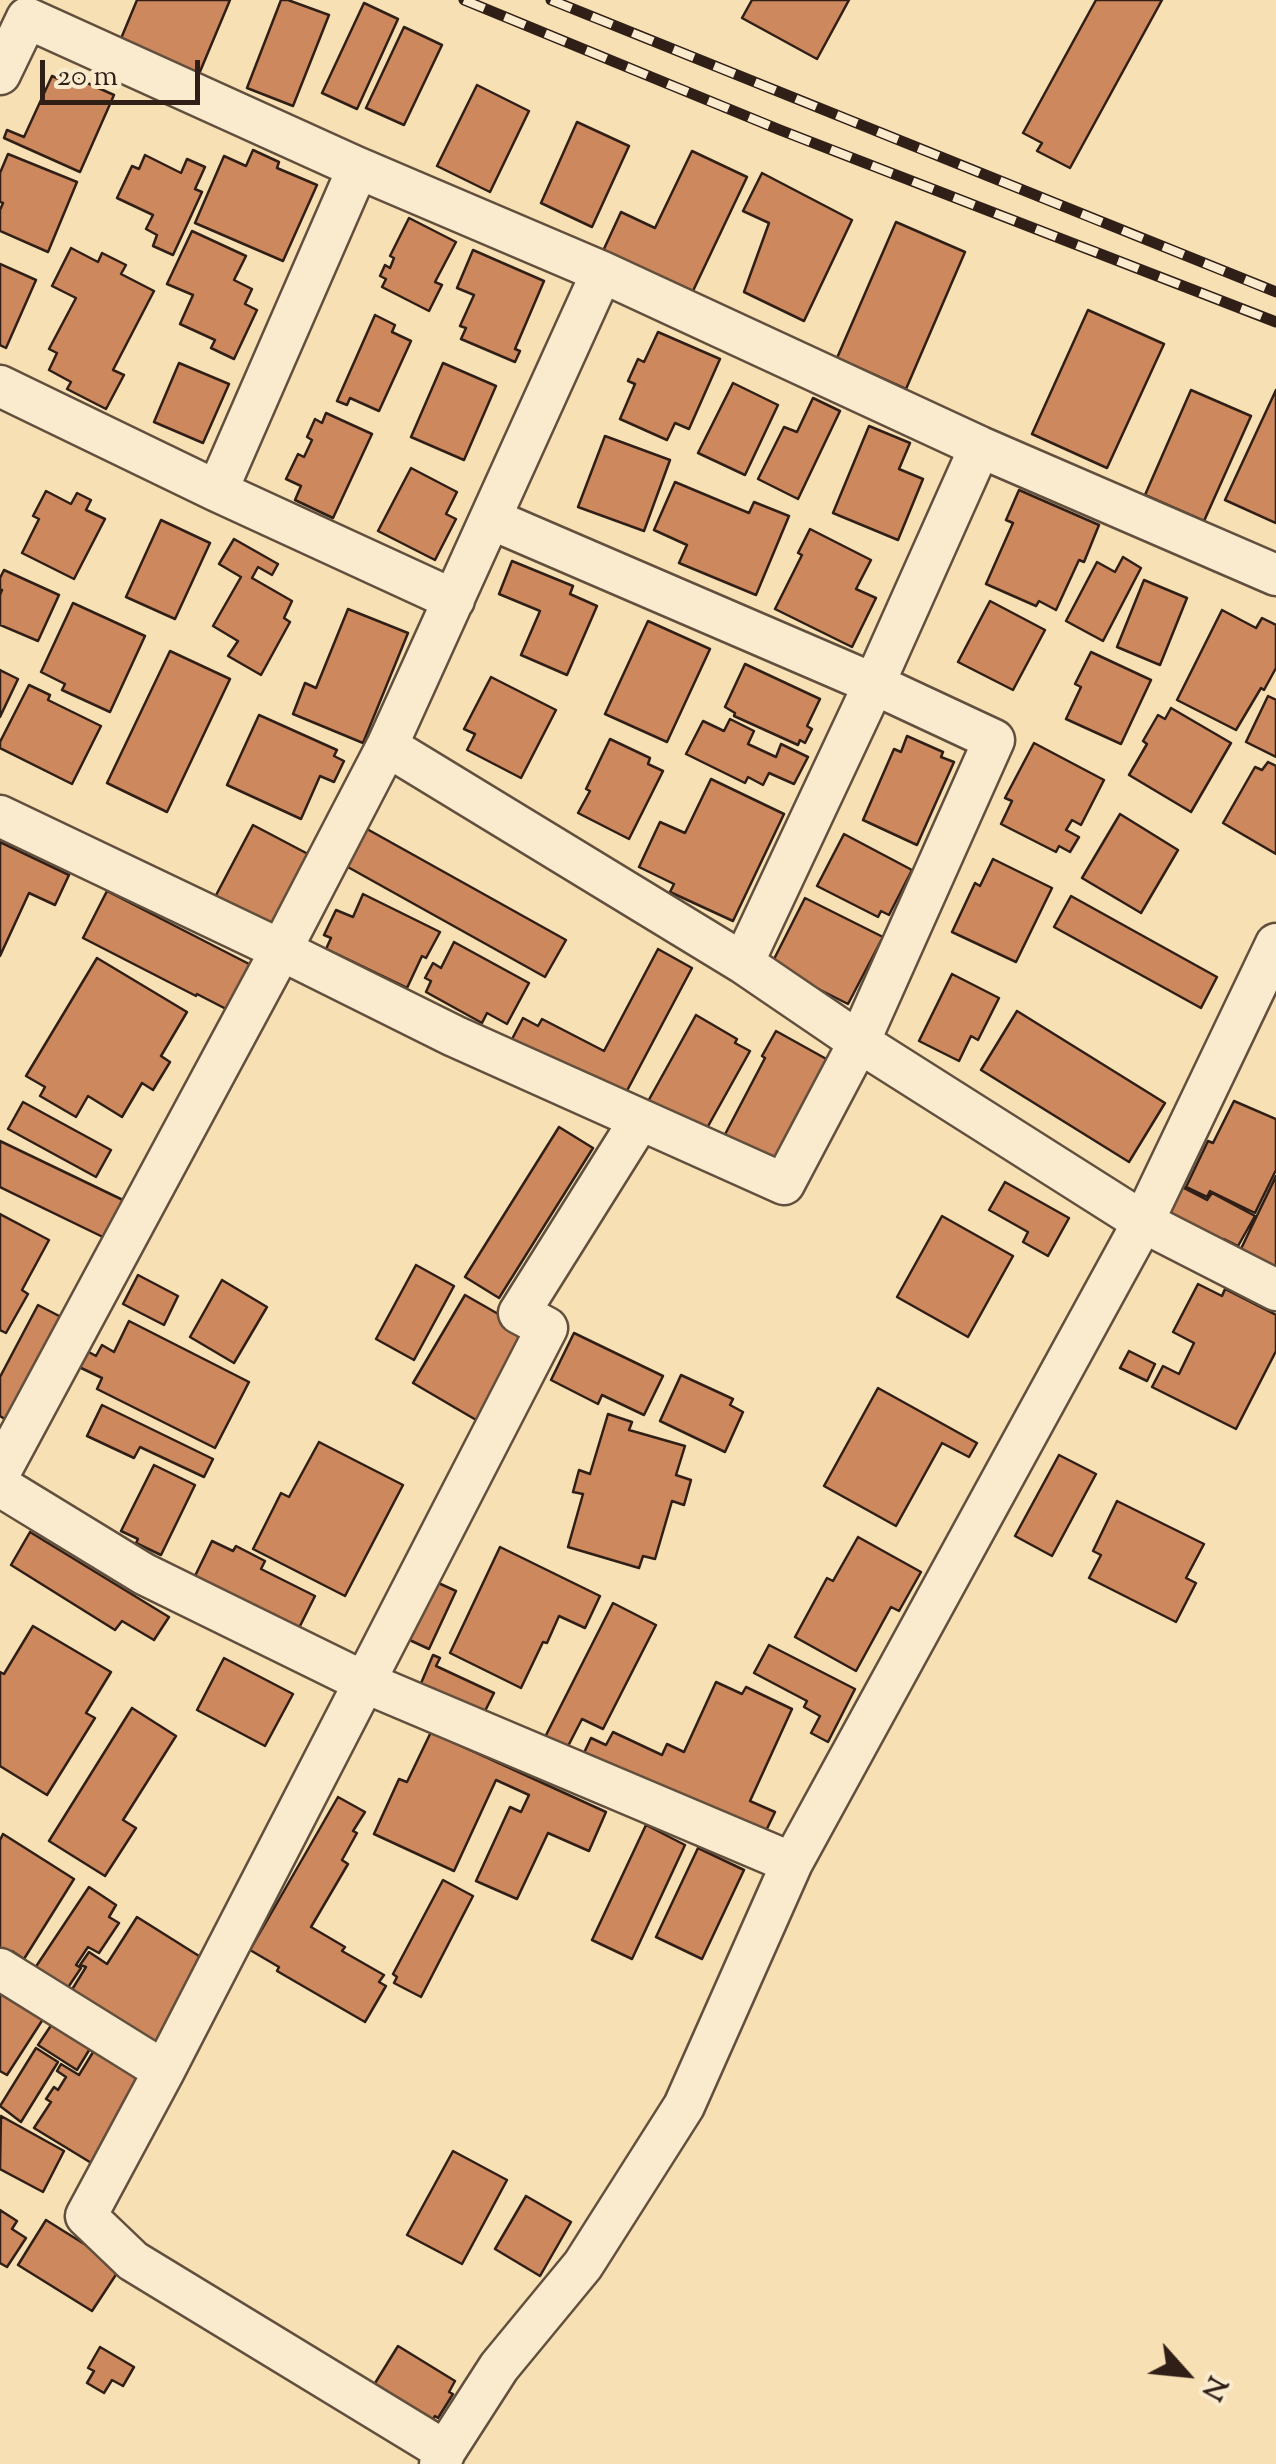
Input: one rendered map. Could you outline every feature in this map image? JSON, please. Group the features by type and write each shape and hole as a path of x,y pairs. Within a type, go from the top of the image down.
{"street":[{"path":"0,74 27,18 358,168 602,272 980,447 1276,575"},
{"path":"217,492 358,168"},
{"path":"0,1472 388,746 602,272"},
{"path":"0,386 217,492 454,600"},
{"path":"743,963 980,447"},
{"path":"0,816 454,1036 784,1184 859,1042 994,740 491,519"},
{"path":"388,746 743,963 859,1042 1144,1222 1276,1290"},
{"path":"640,1120 519,1314 548,1328 86,2216 133,2260 442,2457 499,2366 584,2264 684,2106 792,1863 1144,1222 1276,944"},
{"path":"0,1486 144,1574 364,1682 792,1863"},
{"path":"0,1969 164,2070"}],"building":[{"path":"137,0 230,0 199,74 120,41"},
{"path":"281,0 329,15 293,106 247,88"},
{"path":"752,0 849,0 817,59 742,18"},
{"path":"1096,0 1162,0 1070,168 1037,151 1042,143 1023,133"},
{"path":"364,3 398,19 357,109 322,93"},
{"path":"404,27 442,45 404,125 366,108"},
{"path":"65,73 114,95 80,172 4,138 7,130 24,137 52,76 61,80"},
{"path":"477,85 529,111 490,192 437,166"},
{"path":"577,122 629,146 592,227 541,203"},
{"path":"253,150 279,162 277,168 317,185 283,261 195,223 224,156 246,166"},
{"path":"692,151 747,177 692,293 603,251 621,212 655,228"},
{"path":"8,154 77,182 48,252 0,231 0,173"},
{"path":"145,155 181,173 187,159 205,167 195,189 202,192 173,255 153,246 157,235 146,229 153,215 117,198 132,166 139,169"},
{"path":"762,173 852,220 804,321 744,292 769,223 743,211"},
{"path":"409,218 456,242 435,282 442,285 429,311 382,287 386,279 380,276 385,265 390,268 394,258 390,256"},
{"path":"896,222 965,252 906,389 837,358"},
{"path":"192,231 246,256 234,280 252,289 245,304 257,310 234,359 211,348 215,340 180,324 193,295 167,284"},
{"path":"71,248 98,262 102,253 126,265 121,274 154,291 113,370 124,375 106,409 67,389 71,382 49,370 57,353 49,349 76,298 52,286"},
{"path":"473,250 544,281 515,349 520,351 515,362 461,339 466,328 460,326 474,295 457,288"},
{"path":"0,264 36,280 6,348 0,345"},
{"path":"1088,310 1164,344 1107,468 1032,434"},
{"path":"375,315 395,325 392,332 411,341 379,411 350,398 347,405 337,401"},
{"path":"658,332 720,359 689,429 675,423 667,440 620,419 635,384 628,381 638,359 644,362"},
{"path":"179,363 229,384 203,443 154,422"},
{"path":"443,363 496,386 464,460 411,437"},
{"path":"733,383 778,405 745,475 698,453"},
{"path":"1191,390 1251,416 1204,521 1145,495"},
{"path":"1276,390 1276,523 1225,500"},
{"path":"813,398 840,411 798,499 758,479 784,427 797,432"},
{"path":"326,413 372,434 333,518 295,500 301,486 286,479 298,454 304,457 315,419 322,423"},
{"path":"869,426 910,443 899,469 923,479 898,540 833,513"},
{"path":"605,436 670,460 644,531 578,507"},
{"path":"411,468 457,492 446,514 456,519 435,560 378,531"},
{"path":"675,482 749,513 754,502 789,516 756,595 679,563 687,545 654,530"},
{"path":"1019,490 1099,525 1084,562 1079,560 1056,610 1039,601 1036,606 986,584 1013,523 1006,520"},
{"path":"46,491 71,504 77,493 91,500 86,510 105,519 74,579 22,553 39,519 33,516"},
{"path":"161,520 210,543 175,619 126,597"},
{"path":"810,529 871,560 856,589 876,598 852,647 775,609 802,555 798,553"},
{"path":"234,539 278,564 272,575 258,567 252,578 292,601 284,618 290,622 261,675 228,656 238,641 213,626 241,577 219,564"},
{"path":"1123,557 1141,568 1103,641 1066,621 1097,562 1115,572"},
{"path":"512,561 573,586 570,594 597,606 567,675 521,655 540,611 499,594"},
{"path":"4,570 59,595 38,641 0,625 0,578"},
{"path":"1144,580 1187,598 1160,665 1117,647"},
{"path":"990,601 1045,630 1013,690 958,662"},
{"path":"73,603 145,636 110,712 62,690 65,684 41,672"},
{"path":"348,609 408,633 363,743 293,714 305,683 316,688"},
{"path":"1222,610 1256,628 1262,618 1276,625 1276,668 1236,730 1177,700"},
{"path":"648,621 710,649 667,742 605,714"},
{"path":"170,651 230,679 167,812 107,783"},
{"path":"1091,652 1151,680 1121,744 1066,719 1081,687 1075,684"},
{"path":"745,664 820,699 807,726 812,729 805,743 800,740 798,745 734,716 725,707"},
{"path":"0,670 18,679 0,717"},
{"path":"491,677 556,710 521,778 467,750 475,734 464,729"},
{"path":"29,685 50,695 48,700 101,726 72,784 0,748"},
{"path":"1268,696 1276,700 1276,757 1246,742"},
{"path":"1171,708 1231,743 1191,812 1129,775 1158,715 1165,719"},
{"path":"259,715 337,750 334,756 344,761 334,782 320,776 301,819 227,785"},
{"path":"730,719 754,731 748,744 776,757 781,744 808,757 794,784 769,773 763,785 748,777 745,783 686,754 703,721 724,731"},
{"path":"907,736 943,752 941,757 954,762 917,845 863,820 894,749 901,752"},
{"path":"610,739 650,758 648,764 663,771 629,839 578,813"},
{"path":"1034,743 1104,780 1081,825 1072,820 1066,830 1079,837 1070,852 1059,846 1056,852 1001,824 1012,801 1005,798"},
{"path":"1268,762 1276,766 1276,854 1223,823 1255,767 1262,770"},
{"path":"711,779 784,814 733,921 670,892 674,884 639,867 660,822 685,833"},
{"path":"1120,814 1178,850 1141,913 1082,878"},
{"path":"253,825 308,854 269,928 214,899"},
{"path":"367,829 566,940 545,977 346,866"},
{"path":"844,834 912,870 889,915 881,911 878,917 817,886"},
{"path":"0,842 69,875 55,905 29,893 0,956"},
{"path":"993,859 1052,888 1016,962 952,932 975,883 980,886"},
{"path":"107,891 253,966 230,1011 83,938"},
{"path":"363,894 440,932 426,958 422,956 407,988 326,949 331,938 324,935 336,910 353,917"},
{"path":"1071,896 1217,977 1201,1008 1054,927"},
{"path":"805,898 883,937 848,1004 771,965"},
{"path":"454,942 529,983 507,1024 487,1013 482,1023 426,992 431,981 425,978 433,963 441,968"},
{"path":"658,949 692,968 621,1102 510,1043 523,1018 538,1026 542,1019 604,1051"},
{"path":"97,958 187,1012 161,1056 170,1062 153,1090 142,1083 122,1117 88,1096 76,1117 40,1096 45,1087 26,1076"},
{"path":"952,974 999,998 978,1040 971,1036 959,1061 919,1041"},
{"path":"1017,1011 1165,1103 1129,1162 981,1070"},
{"path":"696,1015 750,1051 702,1137 646,1105"},
{"path":"776,1031 830,1061 773,1169 721,1142"},
{"path":"1234,1101 1276,1119 1276,1170 1255,1213 1210,1191 1207,1197 1186,1187 1208,1141 1213,1143"},
{"path":"23,1102 111,1150 96,1177 8,1129"},
{"path":"559,1127 593,1148 499,1298 465,1277"},
{"path":"0,1141 125,1201 107,1239 0,1187"},
{"path":"1276,1176 1276,1271 1239,1253"},
{"path":"1005,1182 1069,1218 1048,1256 1023,1242 1028,1232 989,1210"},
{"path":"1180,1186 1207,1200 1212,1193 1255,1216 1238,1246 1224,1239 1221,1245 1165,1216"},
{"path":"0,1214 49,1240 22,1290 28,1294 6,1333 0,1330"},
{"path":"942,1216 1013,1256 968,1337 897,1297"},
{"path":"416,1265 454,1286 414,1360 376,1339"},
{"path":"138,1275 178,1296 164,1325 123,1304"},
{"path":"222,1280 267,1307 234,1363 190,1337"},
{"path":"1198,1284 1222,1296 1225,1289 1276,1315 1276,1351 1236,1429 1152,1387 1163,1366 1179,1374 1194,1343 1173,1332"},
{"path":"465,1295 535,1335 483,1424 413,1383"},
{"path":"38,1305 63,1318 8,1421 0,1416 0,1377"},
{"path":"129,1321 249,1382 215,1448 97,1389 102,1378 77,1366 85,1350 96,1356 102,1345 114,1352"},
{"path":"574,1333 663,1376 644,1415 602,1395 598,1404 551,1380"},
{"path":"1129,1351 1155,1364 1147,1381 1120,1368"},
{"path":"681,1375 733,1399 730,1405 743,1412 725,1452 660,1421"},
{"path":"878,1388 977,1443 969,1457 942,1443 896,1526 824,1486"},
{"path":"102,1405 213,1459 204,1477 140,1447 134,1458 87,1436"},
{"path":"608,1414 632,1422 629,1430 685,1446 676,1475 691,1480 684,1505 672,1501 655,1559 643,1556 639,1568 568,1547 583,1494 573,1492 579,1470 590,1474"},
{"path":"319,1442 403,1485 345,1596 253,1549 281,1493 289,1497"},
{"path":"1059,1455 1096,1474 1052,1556 1015,1536"},
{"path":"154,1465 195,1485 161,1555 121,1531"},
{"path":"1117,1501 1204,1544 1186,1578 1196,1583 1176,1622 1089,1578 1101,1555 1093,1551"},
{"path":"30,1532 169,1617 154,1640 122,1621 115,1630 11,1565"},
{"path":"858,1537 921,1572 899,1611 891,1607 856,1671 795,1637 827,1578 833,1581"},
{"path":"212,1541 233,1551 236,1546 265,1561 261,1569 315,1596 298,1630 194,1578"},
{"path":"500,1547 600,1596 585,1628 559,1616 521,1688 450,1653"},
{"path":"434,1581 456,1591 429,1649 403,1637"},
{"path":"613,1603 656,1625 603,1729 582,1719 565,1752 543,1741"},
{"path":"33,1626 111,1672 86,1713 95,1718 47,1795 0,1766 0,1672 4,1674"},
{"path":"769,1645 855,1689 828,1742 811,1733 820,1716 804,1707 807,1701 754,1673"},
{"path":"433,1655 440,1658 436,1666 494,1693 482,1717 419,1688"},
{"path":"224,1658 293,1694 265,1746 197,1710"},
{"path":"716,1682 742,1694 746,1687 792,1709 750,1801 775,1812 763,1837 583,1755 591,1738 606,1745 613,1732 662,1755 667,1744 684,1752"},
{"path":"132,1708 176,1736 123,1820 136,1828 105,1876 49,1841"},
{"path":"431,1732 606,1812 589,1851 548,1833 517,1899 476,1881 510,1807 521,1812 529,1795 496,1780 454,1871 374,1834 399,1779 407,1782"},
{"path":"338,1797 365,1812 342,1860 348,1864 311,1927 345,1947 342,1951 384,1975 379,1982 386,1986 365,2022 277,1971 279,1967 250,1950"},
{"path":"646,1825 685,1845 632,1959 592,1940"},
{"path":"3,1834 74,1879 24,1959 12,1951 7,1959 0,1955"},
{"path":"698,1848 744,1870 702,1959 656,1937"},
{"path":"443,1880 473,1896 421,1997 394,1983 397,1977 393,1974"},
{"path":"89,1887 116,1905 109,1917 119,1923 99,1953 88,1947 76,1965 81,1968 63,1995 31,1974"},
{"path":"137,1917 207,1961 151,2049 68,1996 86,1967 80,1965 89,1952 107,1964"},
{"path":"5,1986 47,2013 7,2075 0,2071 0,1993"},
{"path":"56,2018 94,2042 77,2070 38,2045"},
{"path":"98,2044 148,2075 93,2164 34,2128 51,2102 46,2099 66,2077 57,2071 61,2064 79,2075"},
{"path":"36,2048 58,2062 21,2122 0,2106"},
{"path":"1,2116 64,2151 43,2192 0,2169"},
{"path":"453,2151 507,2180 462,2264 407,2235"},
{"path":"526,2196 571,2222 540,2276 495,2249"},
{"path":"0,2210 17,2221 12,2229 26,2238 7,2267 0,2263"},
{"path":"46,2220 121,2267 92,2311 18,2265"},
{"path":"398,2346 455,2381 449,2392 453,2394 430,2424 372,2388"},
{"path":"100,2347 134,2367 123,2386 112,2380 104,2393 87,2383 94,2371 88,2368"}],"railway":[{"path":"464,0 780,130 1276,322"},
{"path":"551,0 1276,292"}]}
